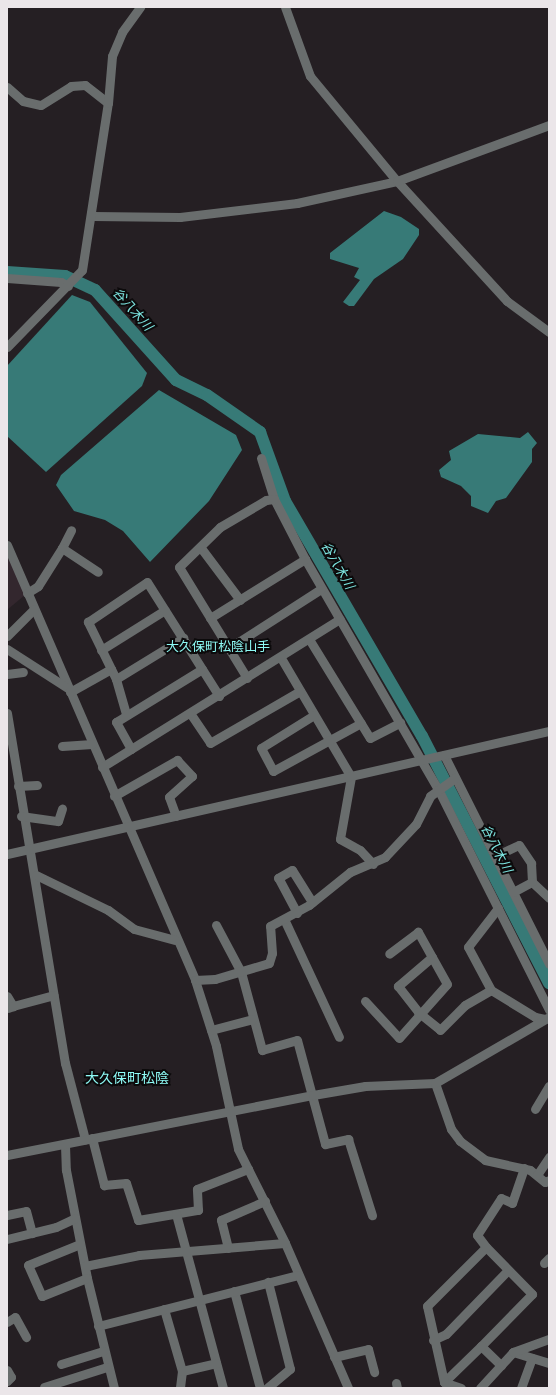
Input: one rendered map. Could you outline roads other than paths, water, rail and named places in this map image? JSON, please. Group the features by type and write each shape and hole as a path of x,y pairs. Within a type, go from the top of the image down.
{"street":[{"path":"285,7 310,76 397,181 507,301 549,332"},
{"path":"7,346 68,286 82,270 93,216 108,103 112,56 136,9"},
{"path":"7,86 23,101 41,105 71,86 85,85 108,103"},
{"path":"93,216 222,213 297,203 397,181 549,125"},
{"path":"7,278 61,282 68,286"},
{"path":"261,458 274,500 321,589 438,788 549,1010"},
{"path":"247,678 179,567 201,548 220,527 266,500 274,500"},
{"path":"27,593 41,581 62,548 70,530"},
{"path":"7,545 70,690 175,940 195,980 210,1030 238,1149 285,1244 348,1388"},
{"path":"62,548 98,572"},
{"path":"201,548 240,600"},
{"path":"210,618 305,559"},
{"path":"126,714 116,679 88,622 147,582 219,696"},
{"path":"229,648 321,589"},
{"path":"7,636 34,609"},
{"path":"101,650 165,610"},
{"path":"102,767 281,658 340,619"},
{"path":"116,679 183,638"},
{"path":"309,639 370,738 400,723"},
{"path":"7,649 70,690"},
{"path":"281,658 351,776 340,839 360,850 373,864"},
{"path":"70,690 111,669"},
{"path":"131,749 116,722 126,714 202,669"},
{"path":"7,674 23,672"},
{"path":"190,713 210,743 300,690"},
{"path":"7,713 17,768 21,816 36,875 65,1063 104,1185 126,1183 138,1220 198,1210 197,1189 248,1169"},
{"path":"314,715 261,748 273,771 361,723"},
{"path":"7,854 549,731"},
{"path":"62,746 92,744"},
{"path":"444,755 549,964"},
{"path":"114,796 177,760 192,776 169,797 176,816"},
{"path":"7,772 17,768"},
{"path":"195,980 241,972 269,963 272,953 270,926 297,913 350,872 373,864 385,857 416,824 430,796 438,788 455,778"},
{"path":"18,786 37,785"},
{"path":"21,816 58,821 62,809"},
{"path":"495,856 519,845 531,863 532,882 549,898"},
{"path":"297,913 278,878 292,870 312,902"},
{"path":"36,875 108,910 134,929 175,940"},
{"path":"513,892 532,882"},
{"path":"498,908 468,947 491,990 535,1017 547,1018"},
{"path":"284,919 339,1037"},
{"path":"216,925 241,972 262,1050 297,1040 313,1094 325,1144 348,1139 372,1215"},
{"path":"365,1001 399,1038 418,1012 447,984 418,932 389,954"},
{"path":"432,957 398,986 418,1012 440,1030 465,1005 491,990"},
{"path":"7,996 10,1007 54,995"},
{"path":"7,1155 65,1145 89,1138 313,1094 365,1086 436,1083 547,1018"},
{"path":"210,1030 253,1019"},
{"path":"436,1083 450,1129 460,1141 485,1160 524,1168 549,1180"},
{"path":"535,1109 549,1086"},
{"path":"65,1145 80,1244 103,1351 114,1388"},
{"path":"537,1175 549,1157"},
{"path":"444,1382 532,1294 486,1247 477,1235 500,1198 512,1203 524,1168"},
{"path":"228,1248 221,1220 265,1201"},
{"path":"7,1215 26,1211 32,1233"},
{"path":"176,1214 223,1388"},
{"path":"7,1239 32,1233 75,1218"},
{"path":"80,1244 28,1265 42,1296 87,1278"},
{"path":"85,1266 139,1255 285,1244"},
{"path":"444,1382 427,1306 486,1247"},
{"path":"434,1340 446,1334 508,1270"},
{"path":"98,1326 298,1274"},
{"path":"267,1388 290,1369 268,1282"},
{"path":"234,1291 260,1388"},
{"path":"164,1309 182,1371 180,1388"},
{"path":"7,1322 16,1317 26,1337"},
{"path":"482,1388 513,1352 549,1338"},
{"path":"481,1346 501,1365"},
{"path":"334,1357 368,1349 374,1372"},
{"path":"61,1364 103,1351"},
{"path":"513,1352 549,1363"},
{"path":"521,1388 532,1358"},
{"path":"182,1371 216,1363"},
{"path":"44,1387 107,1367"},
{"path":"7,1370 11,1377 7,1381"},
{"path":"444,1382 461,1388"}],"water":[{"path":"384,211 401,217 419,229 419,235 403,259 374,279 354,306 349,306 343,302 360,280 354,277 359,268 330,259 330,253"},
{"path":"72,295 90,302 147,373 142,386 46,472 7,436 7,366"},
{"path":"159,390 236,435 242,450 209,501 150,562 123,531 105,520 74,511 56,485 61,475"},
{"path":"528,432 537,443 532,449 532,462 506,498 496,501 488,513 471,506 471,496 461,486 441,477 439,470 451,460 449,451 478,434 520,438"}],"waterway":[{"name":"谷八木川","path":"7,272 65,276 95,290 176,380 207,395 260,432 285,501 422,736 549,983"}],"district":[{"name":"大久保町松陰山手","path":"218,647"},
{"name":"大久保町松陰","path":"127,1078"}]}
